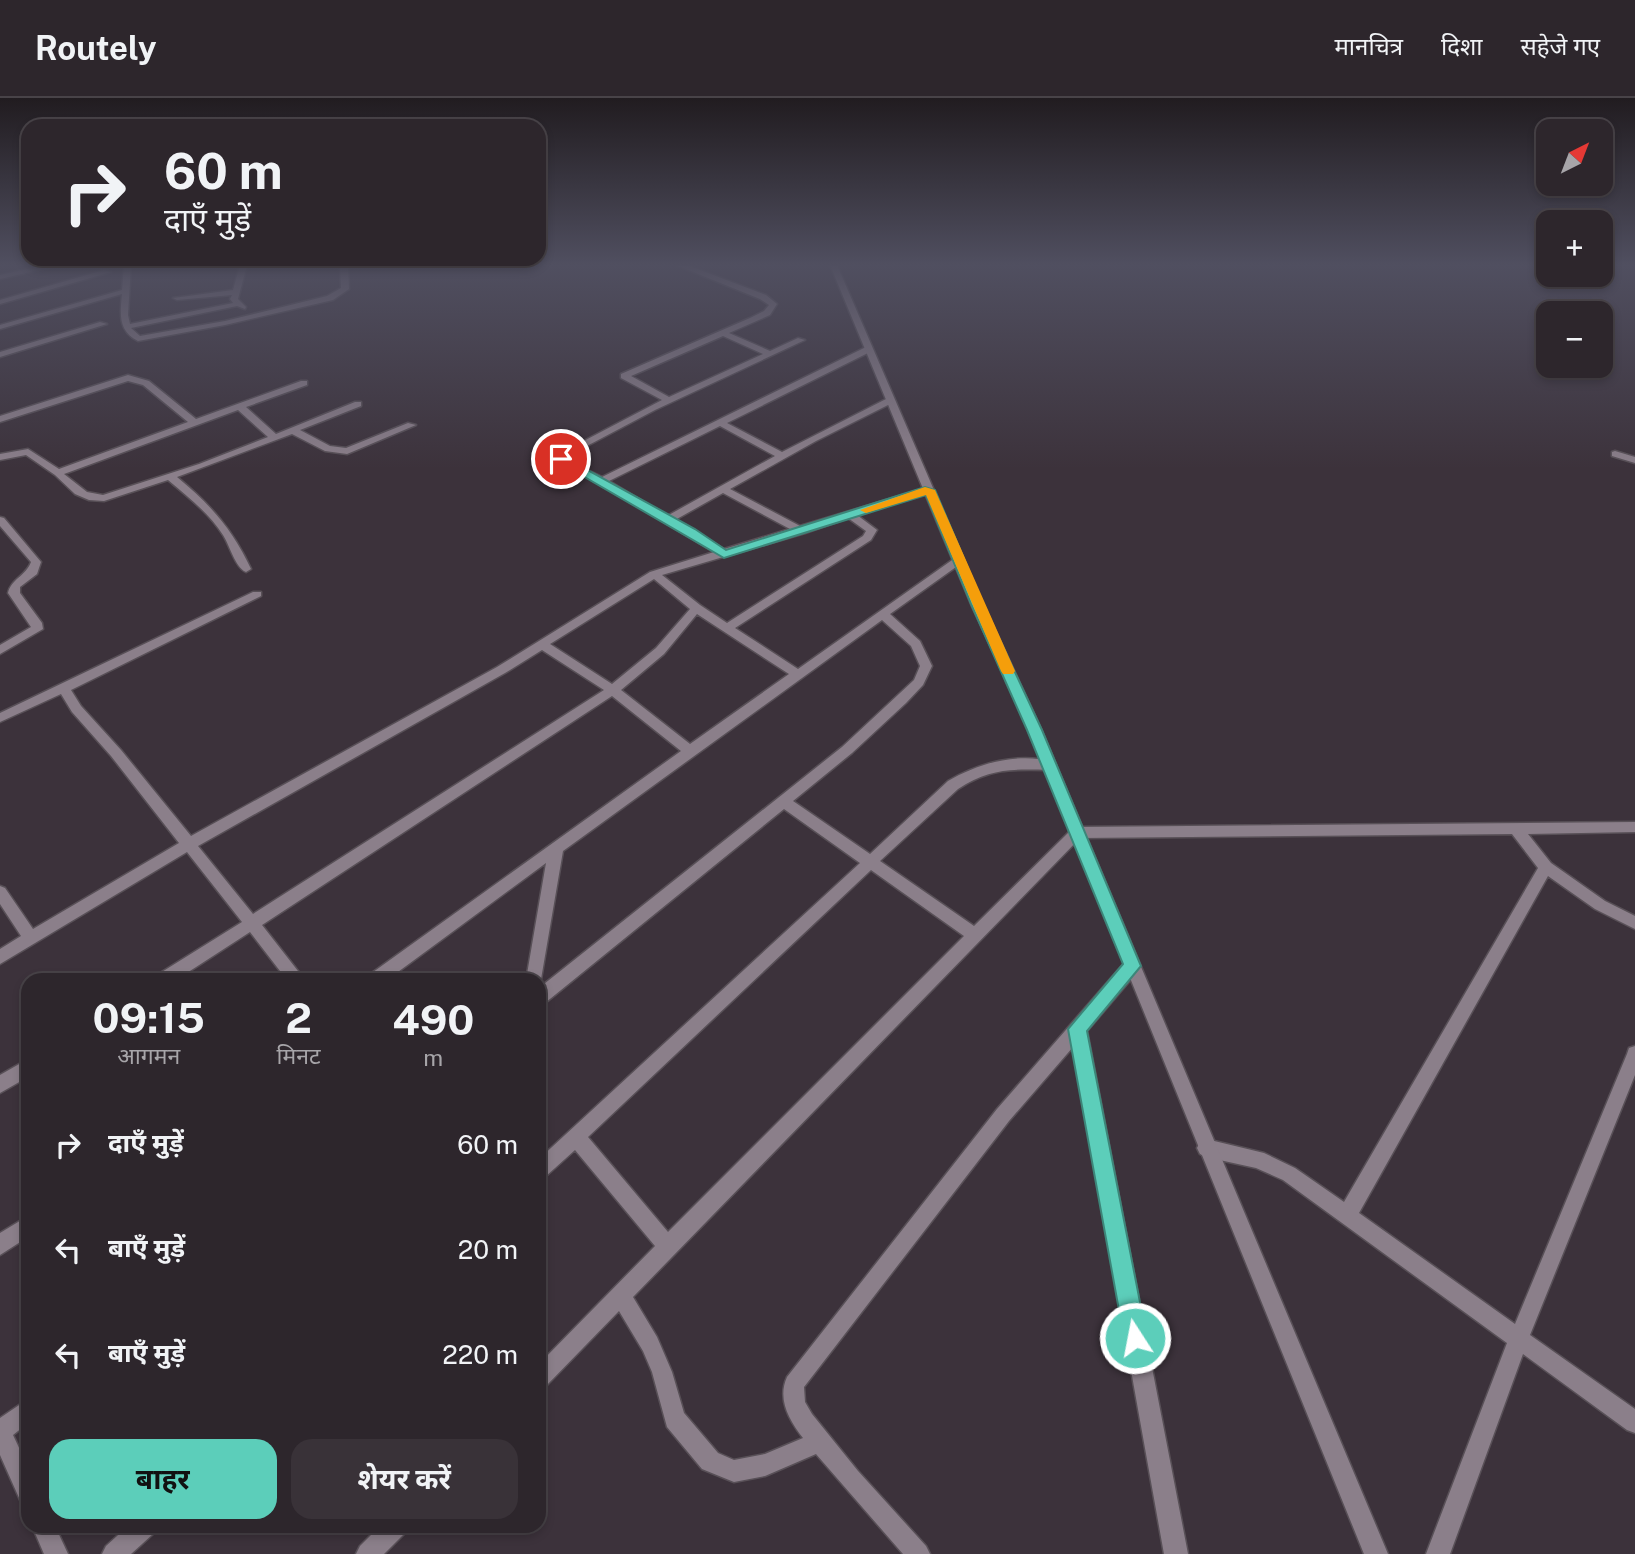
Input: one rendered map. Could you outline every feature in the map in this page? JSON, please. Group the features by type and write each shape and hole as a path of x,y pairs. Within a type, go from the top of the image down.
{"street":[{"path":"0,355 73,333"},
{"path":"130,333 138,339 175,333"},
{"path":"669,400 624,376 722,333 770,354"},
{"path":"862,333 1049,765 1376,1554"},
{"path":"724,554 669,519 568,464 561,456 669,400 801,340"},
{"path":"602,481 869,349"},
{"path":"0,419 128,378 146,383 195,423"},
{"path":"58,473 304,383"},
{"path":"669,519 891,400"},
{"path":"0,457 19,452 28,453 58,473 79,494 88,498 133,490 358,404"},
{"path":"240,407 274,437"},
{"path":"718,422 784,457"},
{"path":"292,430 337,452 357,447 411,425"},
{"path":"1615,454 1635,460"},
{"path":"170,477 218,517 246,569"},
{"path":"725,490 801,531"},
{"path":"0,957 189,844 543,645 654,575 929,490"},
{"path":"728,628 867,538 872,530 850,515"},
{"path":"0,520 36,562 33,572 15,586 14,593 36,623 37,629 0,650"},
{"path":"385,973 959,560"},
{"path":"654,575 696,608 799,675"},
{"path":"0,718 257,594"},
{"path":"174,973 424,814 612,689 670,643 696,608"},
{"path":"546,992 847,750 919,681 926,666 916,644 884,615"},
{"path":"543,645 612,689 690,751"},
{"path":"64,688 76,709 116,753 292,973"},
{"path":"546,1165 953,785 971,772 997,764 1049,765"},
{"path":"783,801 976,936"},
{"path":"546,1372 1077,833 1635,827"},
{"path":"1516,829 1546,867 1590,898 1635,923"},
{"path":"535,973 556,849"},
{"path":"1347,1215 1546,867"},
{"path":"0,892 30,937"},
{"path":"918,1554 820,1442 794,1404 794,1384 1003,1115 1132,966"},
{"path":"1078,1029 1176,1554"},
{"path":"1438,1554 1520,1338 1635,1054"},
{"path":"0,1085 21,1072"},
{"path":"576,1137 668,1247"},
{"path":"1206,1148 1258,1159 1289,1174 1635,1422"},
{"path":"0,1245 21,1230"},
{"path":"620,1295 650,1344 662,1372 675,1419 710,1461 734,1471 765,1465 820,1442"},
{"path":"21,1416 0,1432 21,1477"},
{"path":"46,1533 56,1554"},
{"path":"114,1554 137,1533"},
{"path":"369,1554 389,1533"}],"slow traffic":[{"path":"866,510 929,490 1008,671"}],"route":[{"path":"561,459 691,532 724,554 929,490 1034,730 1132,966 1078,1029 1135,1338"}]}
